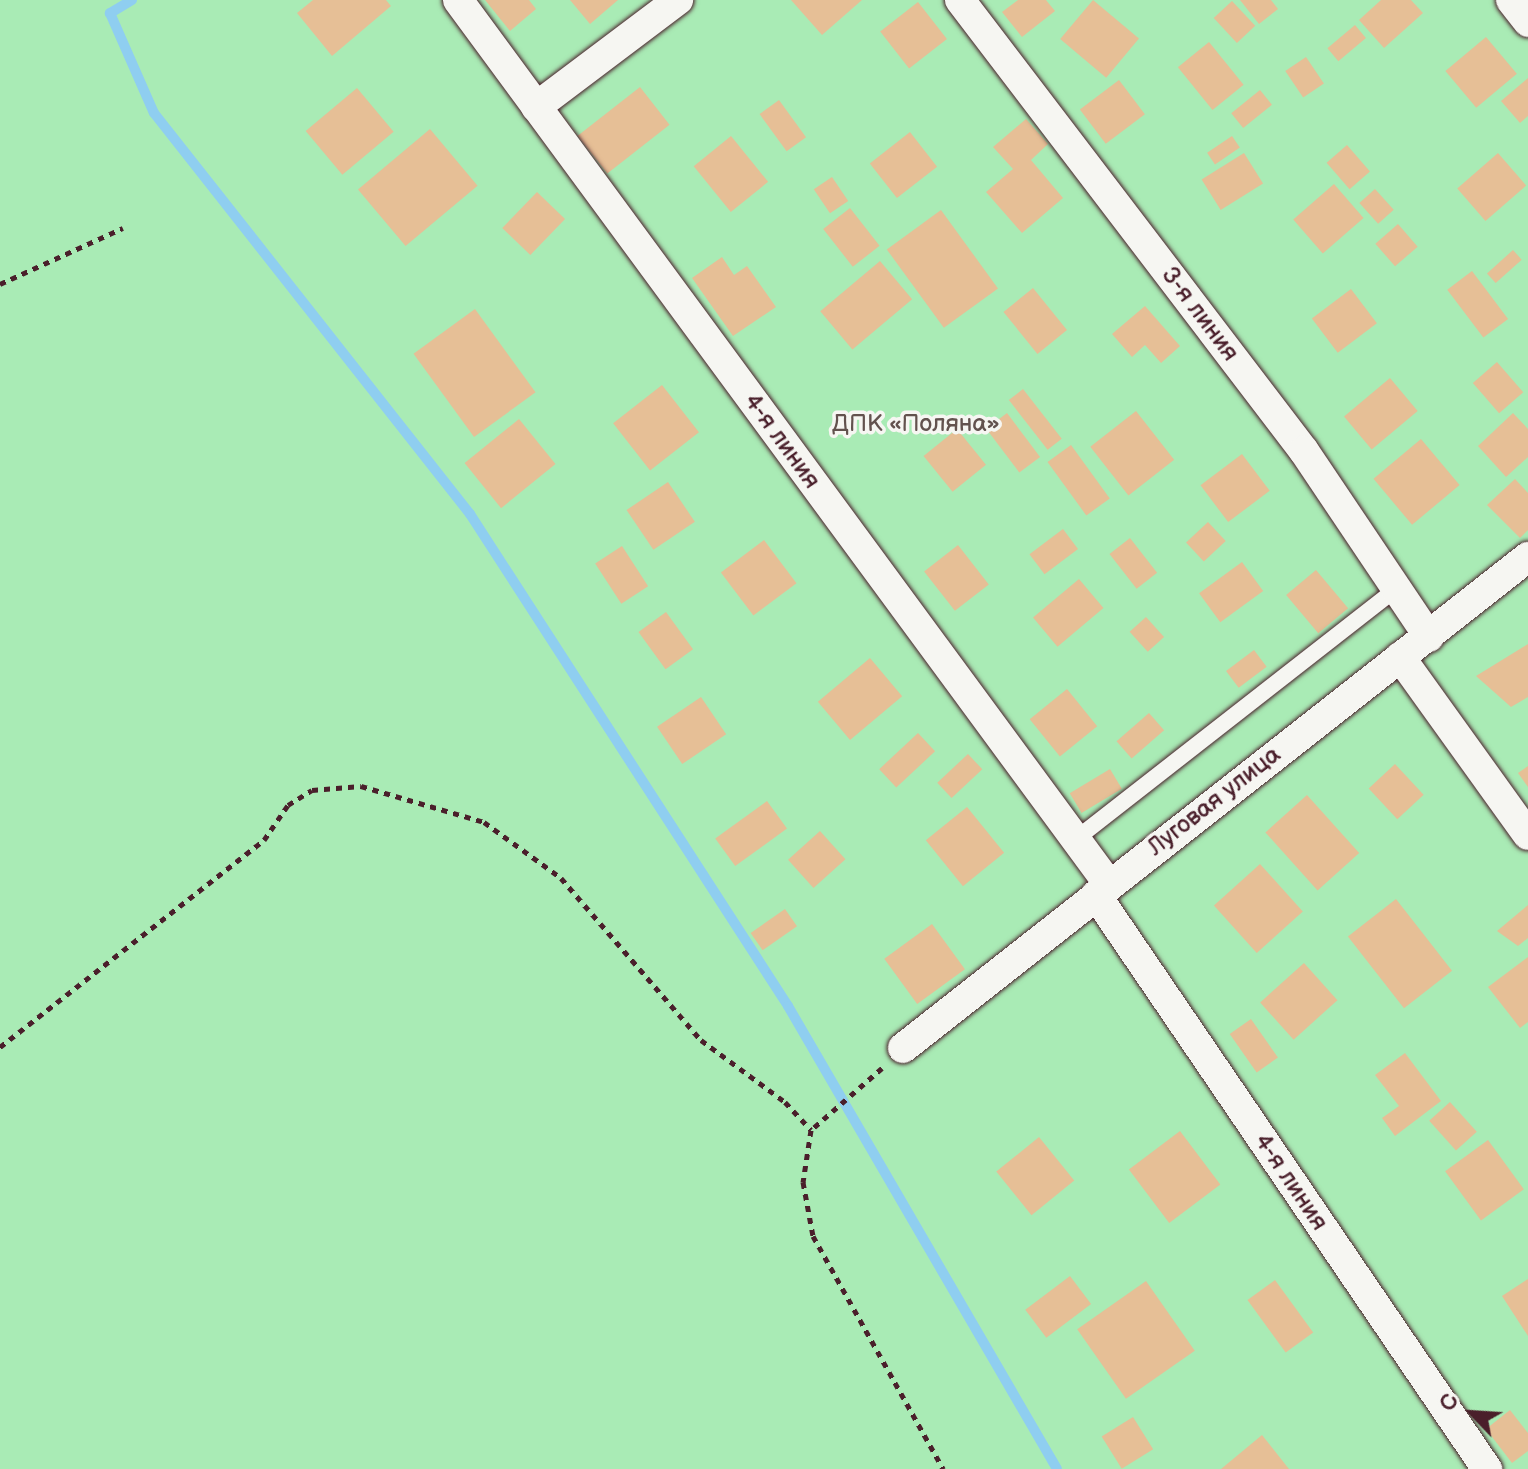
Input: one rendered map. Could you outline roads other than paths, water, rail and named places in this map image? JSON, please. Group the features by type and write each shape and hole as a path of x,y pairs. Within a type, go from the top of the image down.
{"street":[{"name":"4-я линия","path":"458,0 1076,839 1102,889 1487,1469"},
{"path":"536,107 678,0"},
{"name":"3-я линия","path":"960,0 1304,451 1429,637"},
{"path":"1511,0 1528,22"},
{"name":"Луговая улица","path":"903,1048 1528,557"},
{"path":"1400,657 1528,835"}],"lane":[{"path":"1076,839 1397,588"}],"waterway":[{"path":"132,0 110,13 154,113 470,514 788,1006 1057,1469"}],"park label":[{"name":"ДПК «Поляна»","path":"916,424"}]}
